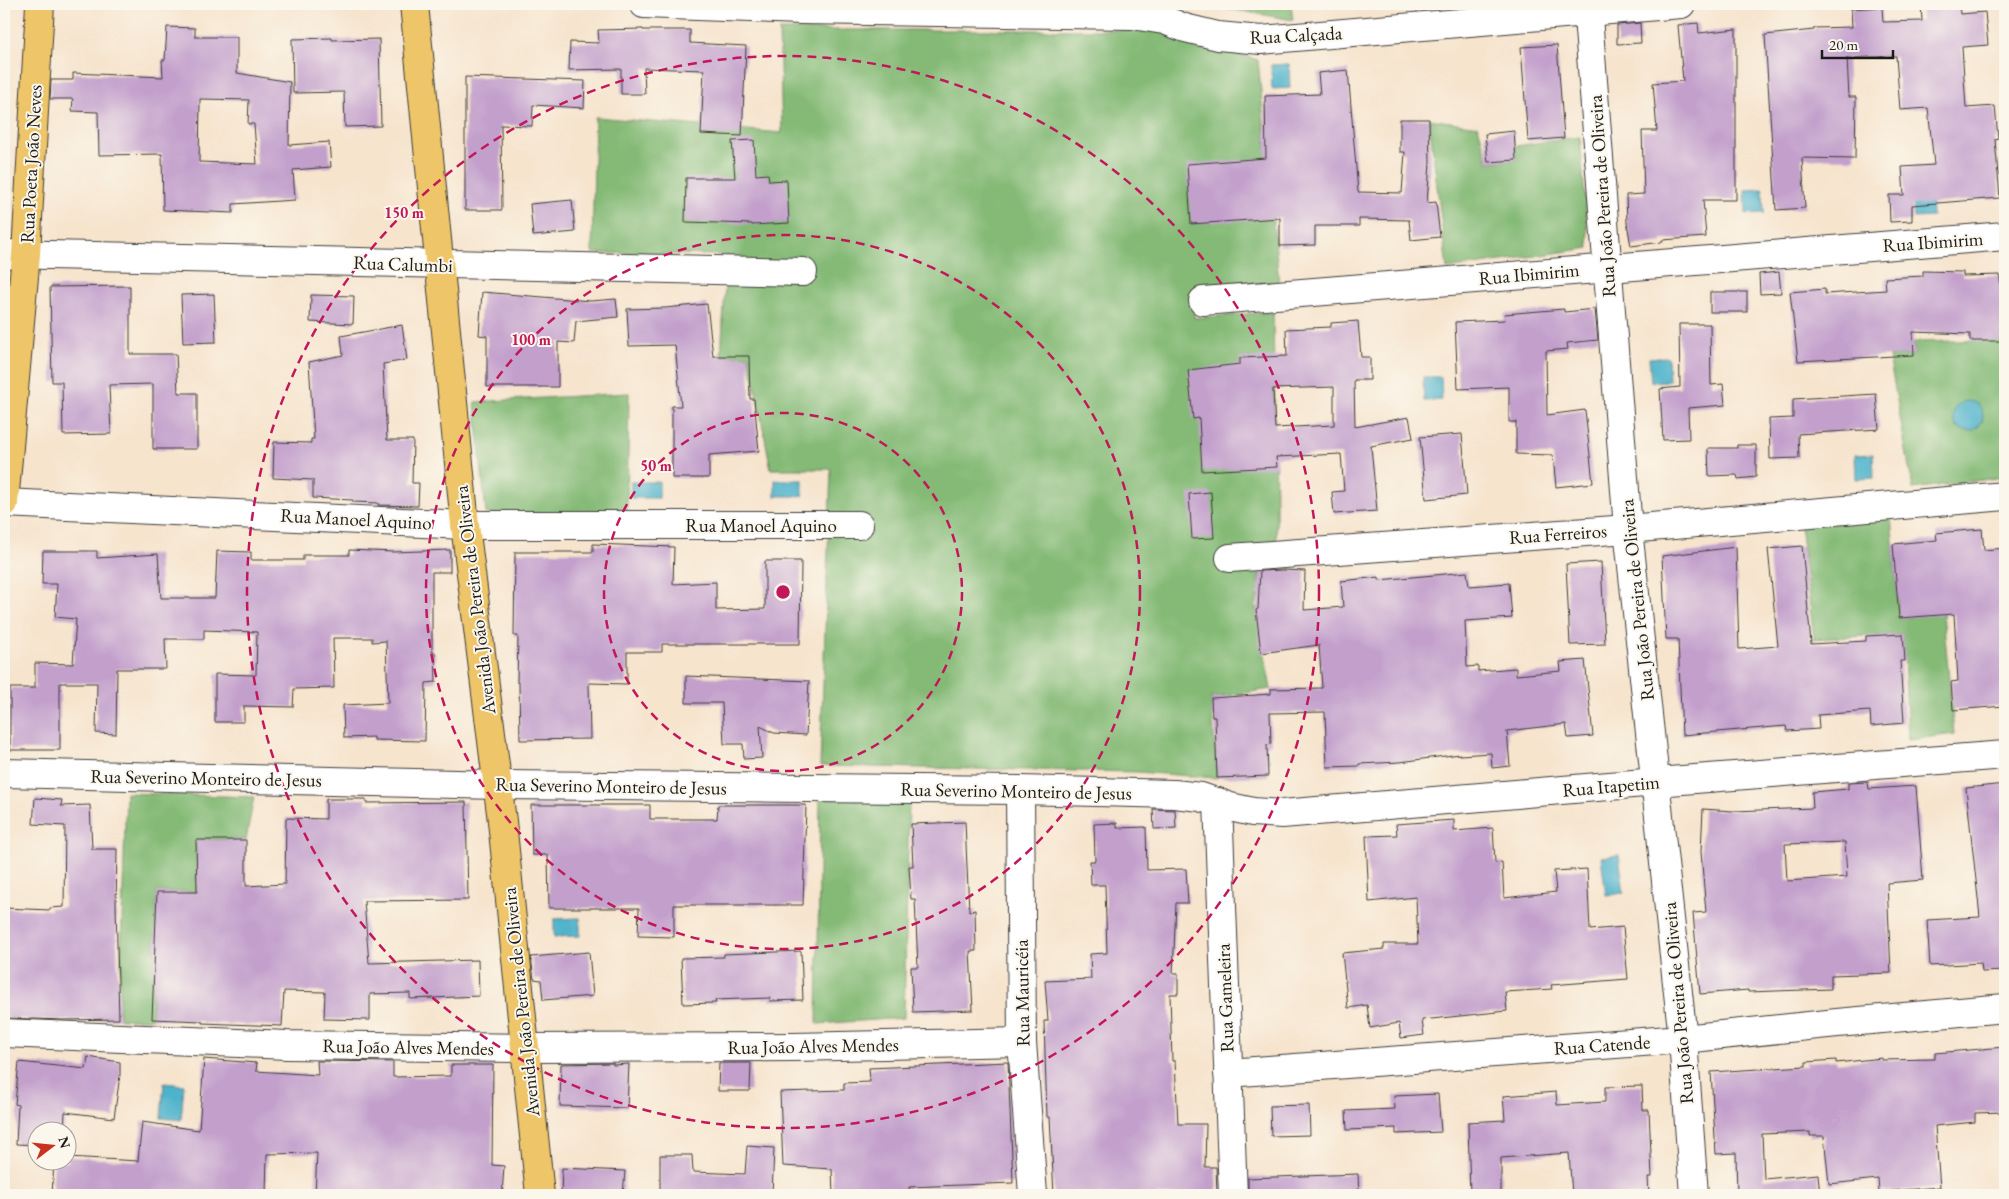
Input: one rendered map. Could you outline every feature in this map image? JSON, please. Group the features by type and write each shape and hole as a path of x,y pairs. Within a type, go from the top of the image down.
{"main road":[{"name":"Rua Poeta João Neves","path":"4,503 15,254 40,4"},
{"name":"Avenida João Pereira de Oliveira","path":"414,4 465,525 498,785 540,1195"}],"street":[{"name":"Rua Calçada","path":"644,4 801,10 1132,15 1164,20 1185,28 1218,36 1261,40 1588,7 1681,4"},
{"name":"Rua João Pereira de Oliveira","path":"1588,7 1628,529 1683,1039 1694,1195"},
{"name":"Rua Ibimirim","path":"1203,301 2005,236"},
{"name":"Rua Calumbi","path":"15,254 803,272"},
{"name":"Rua Ferreiros","path":"1230,558 1628,529 2005,496"},
{"name":"Rua Manoel Aquino","path":"4,503 465,525 859,525"},
{"name":"Rua Itapetim","path":"1218,802 1230,807 1253,812 1282,814 2005,755"},
{"name":"Rua Severino Monteiro de Jesus","path":"4,773 498,785 1020,790 1174,794 1201,797 1218,802"},
{"name":"Rua Mauricéia","path":"1020,790 1022,1042 1033,1195"},
{"name":"Rua Gameleira","path":"1218,802 1233,1195"},
{"name":"Rua Catende","path":"1228,1073 1683,1039 2005,1008"},
{"name":"Rua João Alves Mendes","path":"4,1033 287,1045 526,1048 783,1047 1022,1042"}],"green space":[{"path":"1201,4 1291,4 1293,20"},
{"path":"779,30 1154,30 1258,60 1279,283 1194,286 1194,318 1273,312 1277,570 1260,569 1256,610 1271,689 1211,698 1217,778 1137,772 820,766 831,469 771,469 749,356 721,356 727,255 592,253 595,117 782,133"},
{"path":"1429,119 1478,126 1488,162 1516,160 1515,146 1580,137 1589,248 1447,269"},
{"path":"2000,275 2005,277 2005,477 1913,489 1889,356 1914,355 1914,342 2001,340"},
{"path":"629,393 627,513 486,514 475,402"},
{"path":"1891,515 1899,618 1943,614 1954,734 1908,740 1903,634 1814,639 1800,525"},
{"path":"126,793 254,797 246,840 196,840 197,892 157,892 152,1019 119,1019"},
{"path":"820,794 909,802 904,1018 817,1024"}],"water":[{"path":"1289,64 1290,88 1272,89 1271,65"},
{"path":"1763,189 1764,213 1746,214 1745,190"},
{"path":"1931,193 1932,217 1914,218 1913,194"},
{"path":"1668,357 1669,381 1651,382 1649,358"},
{"path":"1423,377 1441,377 1442,400 1424,401"},
{"path":"1968,401 1979,405 1983,416 1979,427 1968,431 1957,427 1953,416 1957,405"},
{"path":"1873,454 1874,478 1856,479 1855,455"},
{"path":"775,480 803,480 803,496 775,496"},
{"path":"631,482 659,482 659,498 631,498"},
{"path":"1619,855 1624,893 1606,895 1601,857"},
{"path":"580,918 580,936 554,937 554,919"},
{"path":"164,1083 184,1085 181,1120 161,1118"}],"building":[{"path":"1921,4 1959,4 1960,14 1985,12 1988,45 1962,47 1966,108 1995,106 1998,138 1995,139 2000,198 1912,205 1912,221 1890,222 1889,195 1904,195 1902,167 1934,165 1928,108 1900,110 1896,56 1847,58 1849,97 1856,97 1855,159 1802,158 1805,208 1776,210 1765,35 1814,30 1814,28 1852,27 1851,9 1882,7 1883,22 1922,21"},
{"path":"1640,23 1641,43 1617,44 1617,25"},
{"path":"1698,23 1699,33 1736,29 1736,200 1703,200 1706,237 1662,240 1662,242 1631,246 1627,223 1626,195 1644,194 1642,131 1657,131 1653,83 1683,81 1678,25"},
{"path":"167,27 195,28 195,37 237,37 237,73 290,82 289,145 329,142 331,167 293,170 295,200 233,204 233,213 163,210 162,154 99,155 98,112 72,111 73,99 50,99 51,80 73,80 73,73 163,77 162,60 165,60","holes":["200,99 249,100 248,124 254,124 257,164 199,162"]},
{"path":"598,30 690,30 690,43 746,46 742,136 701,134 704,70 644,68 645,94 621,94 621,69 569,70 570,42 599,43"},
{"path":"332,38 332,40 379,39 381,126 345,127 344,92 293,93 292,39"},
{"path":"1557,45 1564,138 1528,141 1521,47"},
{"path":"1348,70 1358,192 1402,193 1405,152 1400,152 1400,119 1429,119 1430,163 1427,203 1436,202 1440,237 1411,240 1409,220 1359,219 1359,226 1315,226 1315,245 1280,246 1280,218 1191,224 1187,164 1266,158 1265,96 1320,94 1318,73"},
{"path":"465,77 585,81 584,108 533,105 532,126 501,125 502,210 465,210"},
{"path":"1514,131 1516,160 1488,162 1485,134"},
{"path":"754,140 756,175 768,174 769,181 787,180 789,223 752,225 685,222 686,178 735,178 732,141"},
{"path":"572,200 575,232 533,236 530,204"},
{"path":"1923,271 1963,272 1963,276 2000,275 2002,341 1970,341 1970,334 1913,332 1914,355 1798,361 1790,292 1825,289 1825,294 1886,290 1885,278 1923,276"},
{"path":"1779,272 1781,293 1760,294 1759,274"},
{"path":"130,286 130,354 176,354 178,393 197,393 197,449 153,449 153,384 109,385 111,434 63,435 62,382 52,382 50,287"},
{"path":"482,292 591,301 616,299 618,317 576,321 574,343 558,342 558,387 487,387 487,336 479,335"},
{"path":"1710,292 1747,292 1747,312 1710,312"},
{"path":"214,294 216,342 183,343 181,295"},
{"path":"311,295 354,296 353,324 310,322"},
{"path":"707,304 713,356 749,356 750,399 754,399 759,451 709,455 709,478 672,478 672,406 681,406 675,345 629,346 627,309"},
{"path":"1564,309 1564,312 1595,309 1598,340 1567,343 1568,349 1546,351 1547,415 1585,410 1593,483 1556,487 1553,455 1516,454 1516,422 1509,422 1509,387 1458,389 1455,322 1505,320 1504,314"},
{"path":"1358,321 1361,357 1370,357 1370,380 1354,380 1355,427 1409,417 1413,438 1371,446 1377,511 1334,514 1332,492 1344,491 1341,454 1276,457 1277,467 1202,471 1199,418 1193,419 1188,370 1240,364 1240,358 1287,356 1286,329 1331,327 1331,323","holes":["1334,387 1334,425 1275,428 1273,389"]},
{"path":"1679,324 1710,324 1711,385 1723,384 1725,405 1688,408 1689,439 1663,440 1660,389 1680,387"},
{"path":"402,325 407,360 383,364 387,440 413,440 412,483 419,483 418,506 378,505 378,503 353,502 353,500 313,498 313,480 273,478 274,442 311,443 311,439 314,439 309,362 343,355 341,336"},
{"path":"1876,394 1879,429 1798,434 1799,458 1770,459 1769,419 1793,418 1793,399"},
{"path":"1462,434 1467,495 1426,499 1420,437"},
{"path":"1737,445 1756,445 1756,477 1738,479 1737,475 1709,476 1708,448 1737,448"},
{"path":"1211,492 1214,538 1192,539 1189,494"},
{"path":"1982,529 1984,550 2005,548 2005,706 1953,710 1951,682 1958,681 1954,614 1899,618 1893,544 1937,540 1936,533"},
{"path":"593,544 674,547 673,584 716,582 716,610 765,609 765,561 801,561 800,644 662,644 662,652 627,652 627,684 589,683 590,739 520,740 519,683 517,683 518,636 514,636 515,552 593,552"},
{"path":"1802,546 1811,644 1866,641 1866,636 1903,634 1905,661 1900,661 1904,723 1871,726 1870,711 1818,715 1819,729 1787,731 1786,726 1682,735 1678,639 1666,639 1662,556 1736,547 1739,649 1778,646 1768,549"},
{"path":"349,550 393,552 450,550 450,572 432,572 432,652 435,652 436,682 426,683 425,741 374,740 374,737 344,738 343,705 388,703 386,641 372,642 372,638 333,638 334,688 294,689 293,707 244,706 244,722 215,722 215,674 256,675 257,632 204,630 204,639 165,639 166,669 117,669 116,734 96,733 97,683 60,683 60,750 10,750 10,688 35,688 35,663 73,664 76,619 55,617 57,584 42,584 43,551 97,551 97,558 158,554 161,598 215,598 217,551 251,552 251,560 303,560 303,555 349,555"},
{"path":"1601,562 1605,644 1570,645 1566,564"},
{"path":"1260,571 1305,571 1304,610 1343,607 1341,581 1379,577 1379,580 1467,572 1469,586 1509,583 1512,618 1465,621 1467,667 1478,666 1478,671 1516,668 1516,675 1561,671 1560,662 1585,660 1593,736 1568,738 1566,724 1507,731 1510,766 1492,768 1491,753 1460,754 1400,762 1359,764 1359,766 1327,767 1325,712 1270,713 1271,744 1267,745 1268,776 1217,778 1215,717 1212,717 1211,698 1271,694 1271,689 1322,688 1319,645 1261,653 1256,610 1258,609"},
{"path":"686,676 809,681 806,735 774,733 760,726 762,758 744,759 743,744 724,744 722,703 686,703"},
{"path":"1868,782 1869,789 1916,786 1923,880 1887,883 1891,973 1831,975 1831,989 1748,992 1748,990 1700,994 1693,913 1706,912 1701,852 1703,809 1733,811 1813,808 1812,792 1848,789 1848,783","holes":["1845,842 1847,877 1787,881 1785,844"]},
{"path":"2005,784 2005,971 1982,972 1981,963 1930,966 1927,920 1980,917 1966,788"},
{"path":"35,798 62,800 61,806 90,805 92,849 117,849 116,907 119,1019 4,1018 4,908 50,910 50,908 64,907 65,826 33,824"},
{"path":"326,799 366,799 366,803 466,802 468,900 364,901 369,963 478,960 479,996 410,999 410,993 370,994 370,1020 324,1019 325,992 284,991 282,1026 152,1019 157,892 197,892 196,840 246,840 246,886 285,884 286,818 326,819"},
{"path":"531,805 650,805 650,819 717,819 718,805 806,805 803,905 674,905 674,937 638,936 639,908 549,908 548,855 532,855"},
{"path":"1153,809 1175,810 1176,828 1154,829"},
{"path":"1454,820 1454,831 1493,828 1495,863 1502,862 1504,898 1556,892 1554,871 1587,869 1590,930 1623,927 1628,979 1551,985 1552,989 1505,992 1507,1011 1422,1020 1424,1035 1401,1038 1399,1023 1370,1028 1367,1005 1348,1008 1342,953 1384,949 1384,944 1418,944 1416,897 1369,902 1366,836 1397,835 1396,824"},
{"path":"965,822 969,911 975,910 976,951 970,951 973,1010 913,1012 911,967 918,967 915,899 911,899 909,866 913,866 911,824"},
{"path":"1117,823 1117,828 1146,827 1147,870 1186,869 1188,903 1176,903 1173,974 1178,974 1178,994 1170,994 1172,1061 1175,1061 1178,1124 1206,1124 1205,1167 1216,1167 1217,1195 1054,1195 1050,1117 1047,1117 1044,1021 1048,1021 1045,981 1091,979 1090,954 1107,953 1105,885 1091,885 1090,861 1095,861 1094,824"},
{"path":"801,951 803,1000 770,1001 770,998 715,1000 716,1003 683,1004 681,958 724,957 724,954"},
{"path":"589,952 593,996 543,1000 541,980 534,979 531,957"},
{"path":"2005,1047 2005,1112 1975,1113 1975,1122 1935,1126 1940,1187 1879,1192 1878,1179 1829,1184 1824,1136 1810,1136 1810,1132 1762,1134 1764,1179 1818,1174 1820,1195 1737,1195 1736,1153 1716,1154 1711,1072 1806,1066 1806,1062 1836,1060 1836,1063 1882,1058 1882,1060 1935,1059 1935,1053"},
{"path":"88,1057 120,1062 114,1118 65,1112 64,1122 28,1122 28,1145 16,1144 18,1105 15,1104 19,1062 86,1069"},
{"path":"204,1059 257,1063 256,1071 318,1075 317,1061 393,1062 393,1077 451,1076 451,1065 493,1065 492,1165 504,1166 502,1195 451,1192 451,1195 315,1195 317,1153 267,1154 266,1195 52,1195 53,1172 78,1172 78,1158 138,1161 142,1122 199,1130"},
{"path":"1008,1062 1013,1183 909,1187 910,1195 833,1195 832,1169 783,1166 780,1092 844,1090 844,1083 870,1082 869,1068"},
{"path":"613,1063 613,1065 629,1064 627,1108 560,1106 561,1064"},
{"path":"719,1063 751,1063 750,1091 718,1091"},
{"path":"1642,1086 1643,1110 1649,1110 1652,1177 1648,1177 1649,1195 1572,1195 1569,1153 1501,1158 1501,1195 1470,1195 1468,1122 1505,1120 1503,1096 1556,1092 1557,1105 1605,1102 1605,1087"},
{"path":"1438,1094 1441,1132 1396,1134 1396,1128 1347,1130 1346,1111 1395,1109 1394,1096"},
{"path":"1309,1105 1310,1135 1271,1136 1270,1106"},
{"path":"747,1146 774,1148 772,1195 660,1195 660,1155 692,1155 693,1172 745,1174"},
{"path":"562,1168 625,1171 623,1195 561,1195"},
{"path":"1358,1174 1359,1195 1248,1195 1248,1178"}]}
